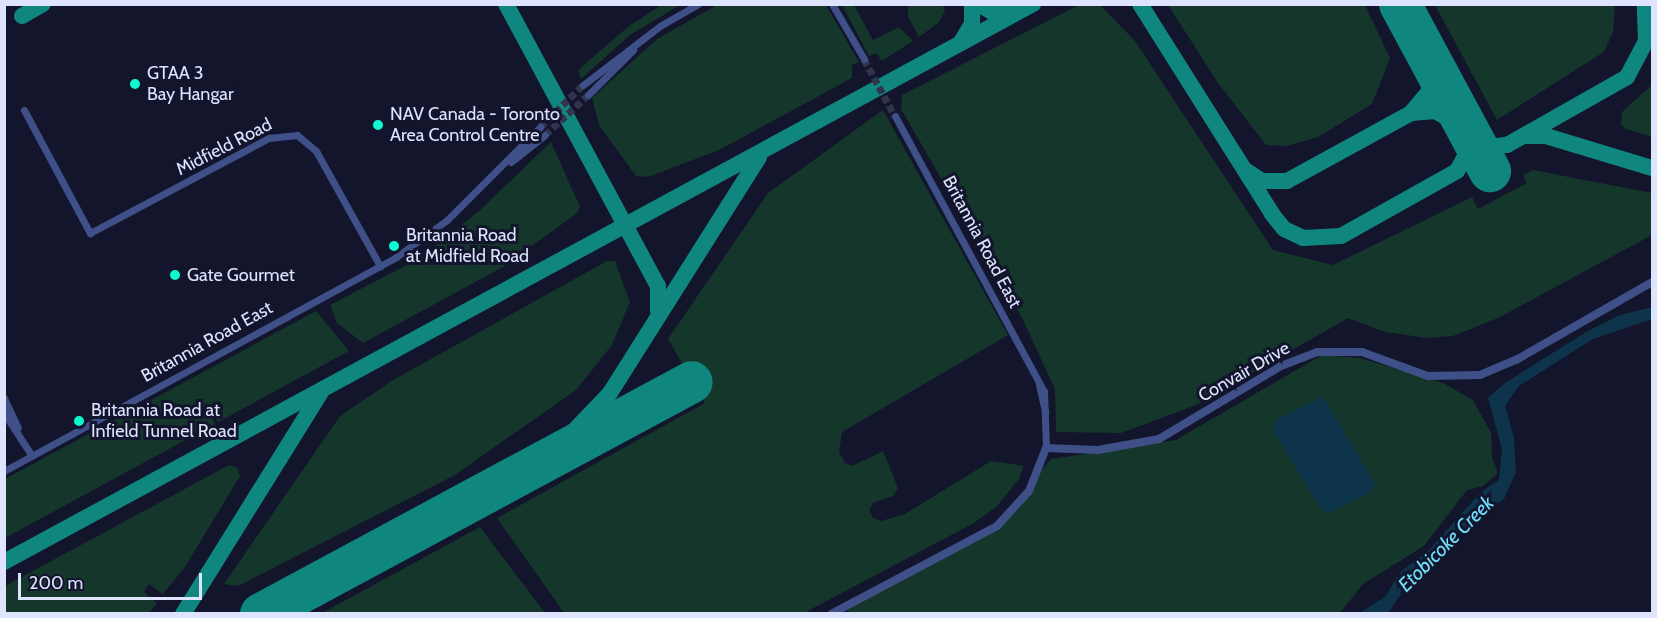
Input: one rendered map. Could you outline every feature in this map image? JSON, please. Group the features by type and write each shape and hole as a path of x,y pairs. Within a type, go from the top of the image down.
{"street":[{"path":"583,86 605,65 698,4"},
{"path":"832,4 864,59"},
{"path":"588,95 639,43"},
{"name":"Midfield Road","path":"24,110 90,232 269,138 289,133 305,138 316,151 380,266"},
{"name":"Britannia Road East","path":"831,614 997,526 1029,491 1046,448 1046,412 1039,385 895,116"},
{"name":"Britannia Road East","path":"4,471 380,266 426,237 504,166 540,127"},
{"name":"Britannia Road East","path":"504,166 545,135"},
{"name":"Convair Drive","path":"1046,448 1098,450 1159,439 1281,366 1317,352 1362,352 1428,376 1480,375 1516,360 1653,282"},
{"path":"4,398 32,456"},
{"path":"4,413 18,430"}],"green space":[{"path":"663,4 680,5 630,35 581,79 578,70 629,26"},
{"path":"1081,4 1100,5 1135,41 1273,250 1333,265 1472,197 1478,209 1527,183 1523,175 1533,170 1652,193 1652,235 1498,318 1453,336 1427,338 1385,332 1348,318 1196,405 1121,433 1056,432 1055,389 1023,320 901,109 902,95"},
{"path":"717,5 826,5 859,62 852,65 852,78 719,150 648,177 636,176 599,125 592,98 657,39"},
{"path":"842,5 854,5 873,40 899,27 913,41 882,61 876,53 869,56"},
{"path":"908,5 943,5 945,11 938,23 919,37 908,17"},
{"path":"1168,5 1365,5 1390,58 1372,104 1318,137 1287,146 1266,145 1218,83"},
{"path":"1435,5 1615,5 1613,32 1604,52 1497,120"},
{"path":"1652,85 1652,137 1626,129 1621,124 1622,112"},
{"path":"883,110 1008,335 842,432 839,452 845,463 852,466 883,451 898,488 893,496 873,503 869,510 873,518 881,521 905,514 991,461 1024,466 1019,479 997,506 974,523 804,613 564,613 497,518 705,403 668,339 768,193"},
{"path":"551,142 580,207 576,214 503,267 363,343 337,323 330,305 420,258 479,211"},
{"path":"607,261 615,261 630,302 612,345 576,390 455,475 238,586 224,584 340,416 393,380"},
{"path":"316,311 349,351 218,422 207,403 204,404 215,424 5,538 5,479"},
{"path":"1322,355 1360,358 1443,383 1473,400 1491,433 1492,458 1498,473 1483,486 1467,490 1424,546 1363,584 1340,613 844,614 862,597 994,528 1051,459 1176,440"},
{"path":"229,465 237,468 240,476 185,567 163,594 149,584 144,592 157,603 149,613 5,613 5,586"},
{"path":"480,527 545,613 322,613"}],"water":[{"name":"Etobicoke Creek","path":"1652,307 1652,319 1593,339 1519,386 1505,406 1514,438 1516,472 1504,499 1455,536 1421,576 1407,585 1388,613 1360,613 1386,596 1399,573 1430,549 1481,492 1499,480 1502,449 1488,398 1505,383 1586,332 1620,315"},
{"path":"1323,396 1375,485 1369,493 1329,513 1321,509 1273,430 1275,421"}],"taxiway":[{"path":"22,16 43,4"},
{"path":"506,4 658,286 658,311"},
{"path":"961,42 972,24 972,4"},
{"path":"979,4 992,12 1014,13"},
{"path":"4,562 1033,4"},
{"path":"1140,4 1272,214 1284,229 1303,238 1341,236 1457,171 1467,153 1466,125"},
{"path":"1411,113 1435,111 1446,117 1468,144 1477,148 1507,145 1627,77 1646,41 1645,4"},
{"path":"1245,170 1262,181 1287,181 1411,113 1431,89 1431,61"},
{"path":"1526,136 1546,136 1652,168"},
{"path":"525,470 567,438 610,393 759,157"},
{"path":"183,614 323,389"}],"runway":[{"path":"1400,4 1490,171"},
{"path":"261,614 691,382"}],"tunnel":[{"path":"864,59 895,116"},
{"path":"540,127 583,85"},
{"path":"545,135 588,95"}],"place":[{"name":"GTAA 3 Bay Hangar","path":"135,84"},
{"name":"NAV Canada - Toronto Area Control Centre","path":"378,125"},
{"name":"Britannia Road at Midfield Road","path":"394,246"},
{"name":"Gate Gourmet","path":"175,275"},
{"name":"Britannia Road at Infield Tunnel Road","path":"79,421"}]}
